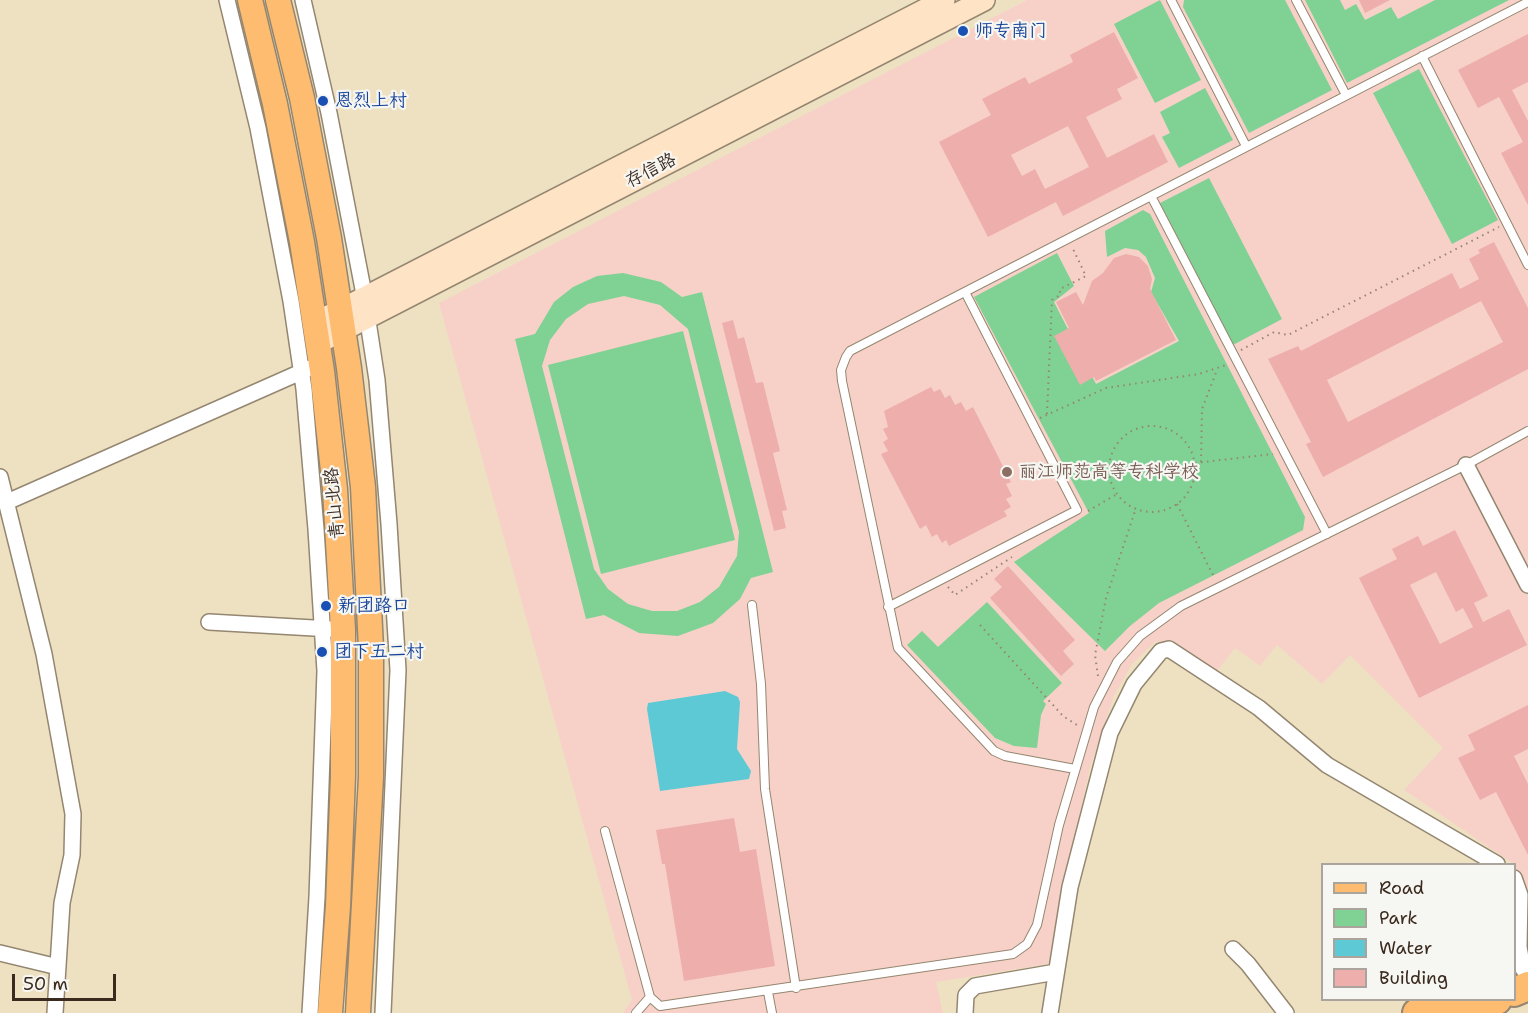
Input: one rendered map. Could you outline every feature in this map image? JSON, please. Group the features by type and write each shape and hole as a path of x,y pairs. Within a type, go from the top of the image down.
{"highway":[{"path":"1417,1013 1445,1001"},
{"path":"1464,1013 1492,1001"}],"main road":[{"name":"青山北路","path":"250,0 288,168 336,500 333,629 341,841 330,1013"},
{"name":"青山北路","path":"278,0 318,173 342,320 363,487 371,648 369,842 358,1013"}],"street":[{"path":"7,502 314,350 275,214 228,0"},
{"path":"303,0 333,135 365,308 377,380 384,453 398,670 391,890 383,1013"},
{"name":"存信路","path":"314,350 342,320 944,0"},
{"name":"存信路","path":"365,308 984,0"},
{"path":"1466,465 1528,585"},
{"path":"0,477 54,702 73,814 72,855 62,903 55,1013"},
{"path":"209,622 333,629 325,671 310,1013"},
{"path":"1050,1013 1070,887 1110,733 1134,684 1161,651 1169,649 1259,708 1327,765 1495,863"},
{"path":"1516,881 1520,895 1519,947 1522,977"},
{"path":"1233,949 1248,964 1286,1013"},
{"path":"0,953 58,967"},
{"path":"965,1013 966,995 975,986 1056,972"}],"lane":[{"path":"1171,0 1246,147"},
{"path":"1296,0 1346,95"},
{"path":"1075,769 1005,756 994,751 903,655 894,635 842,381 843,365 850,351 1528,2"},
{"path":"1422,56 1528,265"},
{"path":"1151,196 1327,534"},
{"path":"888,607 1077,510 965,292"},
{"path":"604,831 650,998 655,1004 665,1007 1005,957 1020,950 1031,939 1037,925 1059,825 1100,692 1117,662 1146,631 1181,606 1466,465 1528,431"},
{"path":"752,605 761,684 765,789 796,988"},
{"path":"768,992 772,1013"},
{"path":"636,1013 650,998"}],"path":[{"path":"1032,422 1106,388 1192,376 1218,368 1274,333 1288,335 1506,223"},
{"path":"1047,415 1052,300 1060,296 1060,289 1086,276 1067,239"},
{"path":"1201,462 1202,409 1218,368"},
{"path":"1154,426 1172,431 1187,443 1195,463 1190,489 1177,504 1158,511 1136,508 1117,494 1110,477 1110,458 1114,449 1127,434 1154,426"},
{"path":"1195,463 1285,453"},
{"path":"1177,504 1220,587"},
{"path":"1100,692 1095,655 1100,627 1115,567 1136,508"},
{"path":"980,625 1063,716 1087,731"}],"shaded area":[{"name":"丽江师范高等专科学校","path":"1027,0 1528,0 1528,891 1516,868 1516,863 1513,863 1404,790 1443,748 1350,655 1322,684 1277,645 1260,666 1235,648 1217,671 1156,641 1132,664 1114,696 1090,767 1048,964 936,982 943,1013 623,1013 632,1000 439,303"}],"green space":[{"path":"1160,0 1201,80 1155,103 1114,24"},
{"path":"1184,0 1285,0 1332,90 1249,133 1183,7"},
{"path":"1305,0 1340,0 1345,10 1356,4 1365,20 1391,7 1398,19 1435,0 1509,0 1347,83"},
{"path":"1419,69 1498,220 1452,244 1373,93"},
{"path":"1205,88 1233,140 1179,168 1162,137 1170,133 1160,112"},
{"path":"1209,178 1282,319 1233,345 1160,203"},
{"path":"1143,210 1150,214 1305,517 1303,530 1159,603 1130,626 1105,651 1014,562 1089,513 974,297 1057,253 1074,286 1054,302 1096,384 1179,341 1151,292 1155,278 1146,257 1138,250 1125,248 1107,257 1105,231"},
{"path":"623,273 661,282 682,297 702,292 773,572 751,578 740,599 713,623 678,636 639,633 604,615 586,619 515,339 535,334 554,302 573,287 597,276","holes":["624,296 660,305 688,329 739,532 737,556 719,587 700,602 677,611 652,611 628,604 608,589 594,569 542,366 550,340 566,319 588,304"]},
{"path":"683,331 735,540 601,574 548,365"},
{"path":"987,602 1062,683 1043,701 1046,704 1041,715 1037,748 1014,746 995,738 907,645 922,631 938,647"}],"water":[{"path":"725,691 738,697 740,702 737,749 751,771 749,779 660,791 647,709 648,703"}],"building":[{"path":"1359,0 1390,0 1365,13"},
{"path":"1114,32 1138,78 1117,89 1122,99 1086,117 1107,158 1154,134 1168,162 1063,216 1056,202 988,237 939,142 991,115 982,99 1025,77 1029,84 1073,62 1070,55","holes":["1068,126 1089,167 1045,189 1035,169 1022,176 1011,155"]},
{"path":"1528,34 1528,82 1512,90 1528,121 1528,205 1501,153 1523,142 1499,97 1478,108 1458,70"},
{"path":"1494,242 1528,308 1528,369 1323,477 1306,444 1311,442 1268,359 1298,346 1301,351 1452,273 1460,289 1479,279 1469,259 1480,253 1478,250","holes":["1481,301 1503,342 1348,422 1327,380"]},
{"path":"1126,254 1139,257 1148,266 1152,279 1150,289 1176,340 1096,381 1094,377 1080,385 1054,336 1069,328 1056,302 1076,292 1083,305 1092,281 1103,273 1114,258"},
{"path":"733,320 738,339 744,337 756,383 763,382 780,451 773,453 787,510 782,511 786,528 774,531 722,323"},
{"path":"931,387 934,392 940,389 945,398 950,395 955,405 961,402 966,411 973,407 1011,482 1006,484 1012,496 1006,499 1011,507 1004,511 1007,516 949,546 946,540 942,543 937,534 932,537 926,525 920,529 881,454 888,451 883,442 888,439 883,429 888,427 884,411"},
{"path":"1455,530 1488,596 1474,603 1483,622 1509,609 1527,645 1419,698 1359,578 1397,559 1392,549 1418,536 1423,546","holes":["1436,572 1456,612 1463,608 1473,627 1440,644 1410,585"]},
{"path":"1008,566 1075,640 1063,651 1074,664 1061,676 990,598 1002,587 994,579"},
{"path":"1528,705 1528,749 1514,756 1528,784 1528,855 1496,792 1480,800 1458,758 1475,750 1468,735"},
{"path":"734,818 740,852 756,849 775,966 684,981 665,864 662,864 656,830"}],"place":[{"name":"师专南门","path":"963,31"},
{"name":"恩烈上村","path":"323,101"},
{"name":"丽江师范高等专科学校","path":"1007,472"},
{"name":"新团路口","path":"326,606"},
{"name":"团下五二村","path":"322,652"}]}
